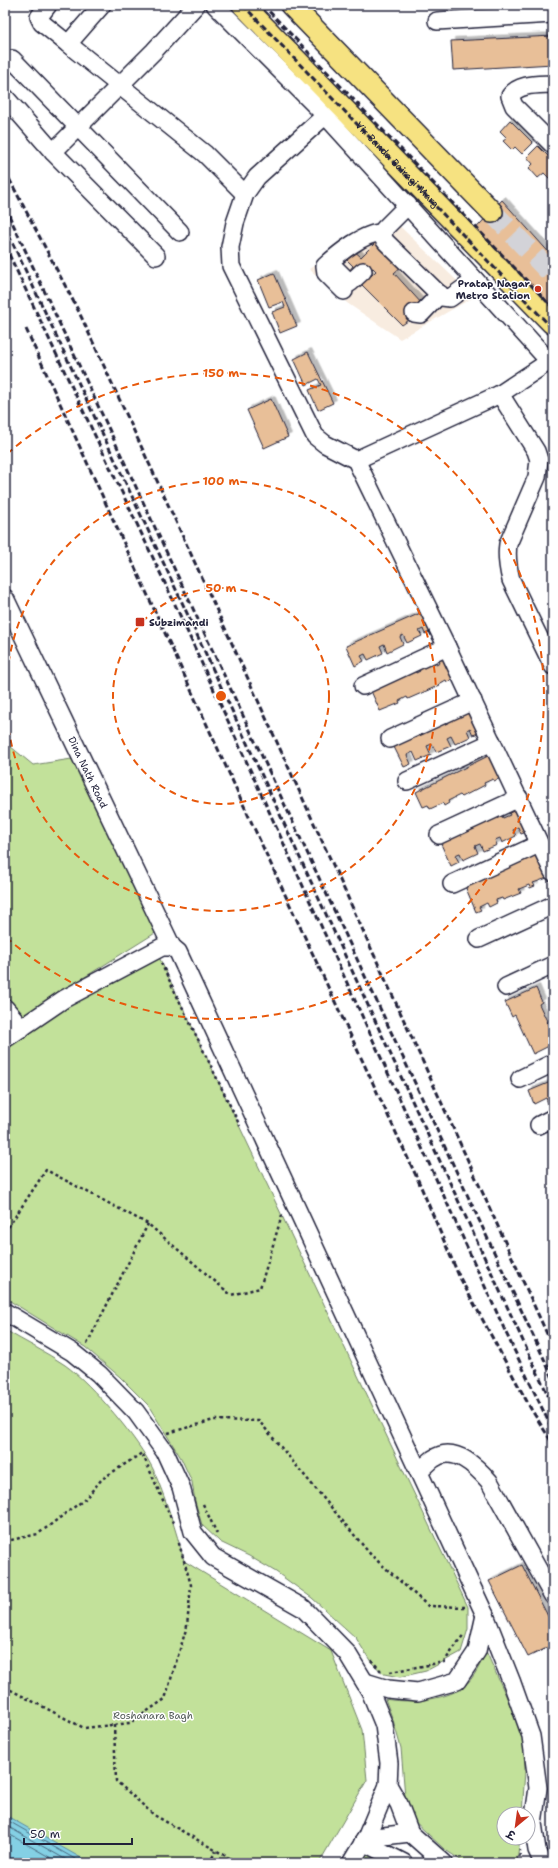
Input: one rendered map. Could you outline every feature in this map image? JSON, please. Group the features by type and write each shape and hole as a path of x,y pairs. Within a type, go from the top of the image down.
{"main road":[{"name":"Vir Banda Bairagi Marg","path":"243,5 332,109 552,323"},
{"path":"291,5 492,212"}],"street":[{"path":"48,5 39,17 42,23 205,154 245,194"},
{"path":"68,44 102,5"},
{"path":"53,152 154,51 196,5"},
{"path":"215,5 332,109 408,205 475,280 551,360 500,394 356,460"},
{"path":"437,21 553,14"},
{"path":"12,59 180,232"},
{"path":"553,84 529,86 515,90 510,96 514,106 553,145"},
{"path":"5,96 53,152 156,256"},
{"path":"332,109 257,177 245,194 235,223 230,247 231,266 315,436 325,444 356,460 448,647 553,872"},
{"path":"408,205 384,229 383,238 386,242 446,298 450,298 475,280"},
{"path":"344,291 326,273 326,266 364,238 376,232 383,233"},
{"path":"330,262 350,283 363,271"},
{"path":"414,313 421,314 440,294"},
{"path":"500,394 536,451 539,460 537,476 508,544 506,555 512,580 553,666"},
{"name":"Dina Nath Road","path":"5,598 172,947 178,952 485,1614 531,1736 538,1788 533,1823 537,1850 543,1863"},
{"path":"363,686 448,647"},
{"path":"390,739 473,701"},
{"path":"407,781 492,742"},
{"path":"439,835 519,798"},
{"path":"452,884 540,844"},
{"path":"479,939 553,905"},
{"path":"5,1039 64,999 162,947 172,947"},
{"path":"506,987 553,966"},
{"path":"5,1008 22,1028"},
{"path":"520,1079 553,1063"},
{"path":"5,1312 72,1352 99,1374 136,1412 165,1452 181,1487 193,1532 213,1557 303,1608 347,1653 365,1682 384,1725 389,1763 388,1785 365,1840 351,1863"},
{"path":"419,1472 433,1459 443,1455 460,1457 476,1466 489,1481 553,1596"},
{"path":"365,1682 388,1689 418,1692 457,1680 477,1651 485,1614"},
{"path":"388,1785 399,1804 410,1833 444,1863"},
{"path":"365,1840 410,1833"},
{"path":"365,1840 404,1863"}],"path":[{"path":"161,962 242,1130"},
{"path":"5,1232 46,1170 148,1224 231,1295 260,1288 282,1215"},
{"path":"279,1208 286,1222"},
{"path":"85,1347 148,1224"},
{"path":"169,1438 165,1432 214,1420 259,1421 371,1556 428,1606 468,1607 464,1600"},
{"path":"5,1540 38,1534 85,1499 102,1479 142,1453 176,1531"},
{"path":"201,1500 220,1542"},
{"path":"5,1687 84,1728 130,1723 165,1699 187,1626 191,1585 178,1538"},
{"path":"368,1657 384,1674 444,1662 468,1629"},
{"path":"114,1725 116,1781 154,1815 238,1863"},
{"path":"208,1863 216,1851"}],"shaded area":[{"path":"388,215 474,297 400,339 347,303 309,269"}],"green space":[{"path":"5,742 33,765 78,758 160,930 5,1027"},
{"path":"158,955 468,1607 468,1629 461,1652 426,1671 400,1677 384,1674 371,1662 356,1638 312,1598 276,1572 249,1556 220,1542 202,1525 195,1501 192,1482 181,1458 148,1405 120,1377 85,1347 5,1298 5,1045 87,992"},
{"name":"Roshanara Bagh","path":"5,1330 65,1365 88,1385 126,1428 153,1469 178,1538 184,1561 331,1651 362,1730 367,1780 319,1863 5,1863"},
{"path":"486,1651 524,1736 525,1771 523,1806 496,1806 496,1846 519,1846 517,1863 465,1863 444,1849 412,1819 406,1809 401,1748 385,1699 404,1701 425,1700 455,1692 471,1680"},
{"path":"369,1848 409,1863 361,1863"}],"water":[{"path":"5,1815 90,1863 5,1863"}],"building":[{"path":"449,5 481,5 449,8"},
{"path":"553,36 553,64 453,70 451,41"},
{"path":"510,120 533,143 522,154 515,147 512,150 503,141 507,138 500,131"},
{"path":"538,146 553,161 553,178 551,180 544,173 538,178 529,168 533,164 527,157"},
{"name":"Pratap Nagar Metro Station","path":"502,200 553,257 553,320 470,235"},
{"path":"375,243 380,248 382,245 402,266 394,273 422,304 411,312 415,316 402,325 357,280 366,271 371,276 376,271 373,268 371,270 367,266 355,277 349,271 353,266 344,257 352,249 361,257"},
{"path":"274,273 297,326 280,333 272,312 285,307 283,302 269,307 258,280"},
{"path":"308,352 333,403 318,410 309,390 321,385 318,379 306,385 294,359"},
{"path":"271,399 288,437 264,448 247,410"},
{"path":"425,611 434,630 425,634 423,629 419,631 422,636 407,643 403,635 400,637 403,644 387,652 384,644 380,646 383,653 368,660 365,654 361,656 364,661 355,666 346,646"},
{"path":"447,657 457,678 447,682 446,680 439,684 440,685 408,699 407,697 399,701 400,703 380,711 371,691 415,671 416,673 420,671 419,669 434,663 436,665 440,663 439,661"},
{"path":"469,707 481,732 473,735 470,728 467,730 470,737 455,744 451,736 447,738 451,746 436,752 432,744 427,746 431,755 417,761 413,752 407,755 411,764 404,767 392,743"},
{"path":"494,753 505,776 494,781 493,779 484,783 485,785 462,797 460,795 448,801 449,803 444,806 443,803 430,809 428,805 423,807 416,792"},
{"path":"518,806 529,831 521,834 518,827 513,830 516,836 502,843 500,838 495,840 497,845 483,851 480,844 475,846 478,853 463,860 460,853 455,855 459,862 451,866 440,842 501,814 503,818 510,815 508,811"},
{"path":"540,853 550,877 533,883 535,886 530,888 529,885 519,889 521,893 503,900 502,898 496,900 497,903 489,907 487,903 479,907 481,910 476,912 465,886"},
{"path":"536,988 542,1002 539,1004 553,1034 553,1044 533,1054 515,1015 512,1017 505,1002"},
{"path":"553,1081 553,1104 549,1106 546,1098 534,1104 529,1091"},
{"path":"522,1565 553,1626 553,1645 528,1657 489,1581"}],"tunnel":[{"path":"492,212 553,275"}],"railway":[{"path":"243,5 553,329"},
{"path":"263,5 553,308"},
{"path":"5,171 79,312 553,1347"},
{"path":"5,207 553,1378"},
{"path":"5,227 180,598 553,1406"},
{"path":"5,246 173,600 507,1335 553,1431"},
{"path":"26,329 255,830 418,1180 459,1276 531,1409 553,1444"}],"place":[{"name":"Pratap Nagar Metro Station","path":"538,289"},
{"name":"Subzimandi","path":"140,622"}]}
